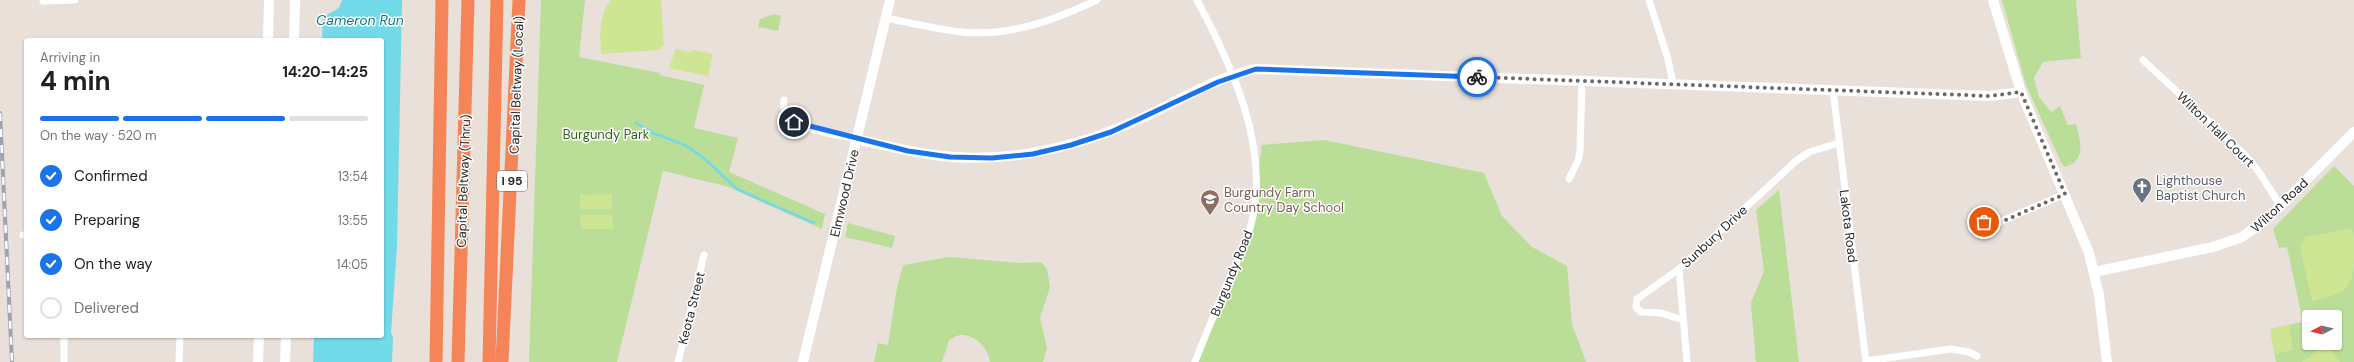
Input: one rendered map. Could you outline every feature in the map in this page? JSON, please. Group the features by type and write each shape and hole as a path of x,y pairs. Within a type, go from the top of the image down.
{"highway":[{"path":"436,362 442,0"},
{"name":"Capital Beltway (Thru)","path":"458,362 468,0"},
{"name":"I 95","path":"489,362 497,0"},
{"name":"Capital Beltway (Local)","path":"502,362 519,0"}],"street":[{"path":"43,1 75,0"},
{"path":"268,38 269,0"},
{"path":"294,38 295,0"},
{"name":"Elmwood Drive","path":"804,362 890,0"},
{"path":"886,18 936,29 991,32 1041,24 1097,0"},
{"name":"Burgundy Road","path":"1195,362 1244,247 1251,223 1256,191 1256,172 1251,133 1233,76 1197,0"},
{"path":"1650,0 1668,60 1672,84"},
{"path":"1993,0 2021,92 2081,230 2094,272 2107,362"},
{"name":"Wilton Hall Court","path":"2143,60 2244,154 2257,169 2280,205"},
{"path":"784,100 783,107 786,114 794,122 908,151 950,157 992,158 1033,154 1071,145 1111,132 1249,70 1266,69 1990,96 2021,92"},
{"path":"1569,179 1578,161 1580,151 1582,81"},
{"name":"Lakota Road","path":"1833,90 1866,361"},
{"name":"Wilton Road","path":"2094,272 2229,242 2250,233 2354,132"},
{"name":"Sunbury Drive","path":"1683,320 1661,313 1641,312 1636,307 1636,302 1640,295 1679,269 1796,161 1818,149 1839,143"},
{"path":"1976,221 1993,224 2001,222 2065,194"},
{"name":"Keota Street","path":"678,362 704,255"},
{"path":"1679,269 1687,362"},
{"path":"64,338 64,362"},
{"path":"179,362 180,338"},
{"path":"258,362 259,338"},
{"path":"285,362 286,338"},
{"path":"1866,361 1951,349 1969,352 1977,356"}],"green space":[{"name":"Burgundy Park","path":"541,0 585,0 579,57 660,73 660,75 704,85 694,128 738,138 729,172 825,214 822,229 726,186 663,171 617,362 529,362"},
{"path":"611,0 661,0 664,45 659,50 601,54 600,33 602,19"},
{"path":"2002,0 2076,0 2081,58 2043,62 2034,78 2039,97 2051,112 2060,106 2068,125 2076,124 2080,143 2079,155 2072,164 2065,167 2062,164 2026,85"},
{"path":"774,14 781,16 778,31 758,27 760,19"},
{"path":"676,49 690,52 694,50 713,54 708,76 669,68"},
{"path":"1324,140 1484,173 1502,216 1532,247 1567,266 1572,324 1586,362 1195,362 1251,223 1262,145"},
{"path":"2334,166 2354,186 2354,362 2276,362 2270,329 2302,322 2302,350 2342,350 2342,310 2302,310 2302,317 2287,247 2279,248 2273,229"},
{"path":"1779,190 1799,362 1756,362 1751,303 1764,271 1756,210"},
{"path":"612,194 612,209 580,210 580,195"},
{"path":"612,214 613,229 581,229 580,215"},
{"path":"848,223 895,236 892,248 845,237"},
{"path":"2352,228 2354,240 2354,265 2350,282 2341,292 2312,301 2300,247 2305,237"},
{"path":"949,257 1021,263 1041,262 1047,269 1050,287 1040,318 1047,348 1043,362 990,362 987,352 980,343 971,337 961,335 949,340 942,362 874,362 878,343 888,345 897,287 903,265"},
{"path":"2289,325 2293,350 2275,354 2270,329"},
{"path":"2318,350 2331,350 2340,362 2302,362"}],"water":[{"name":"Cameron Run","path":"342,0 402,0 397,247 391,332 393,337 392,362 313,362 314,338 384,338 384,38 322,38 323,17 339,8"}],"waterway":[{"path":"636,123 653,133 685,145 705,159 737,189 814,223"}],"railway":[{"path":"0,113 12,362"}],"way so far":[{"path":"1477,77 1990,96 2002,96 2021,92 2065,194 2001,222 1993,224 1984,222"}],"place":[{"name":"Lighthouse Baptist Church","path":"2142,204"},
{"name":"Burgundy Farm Country Day School","path":"1210,216"}],"route":[{"path":"794,122 805,126 929,155 992,158 1033,154 1071,145 1111,132 1218,82 1249,70 1266,69 1477,77"}]}
